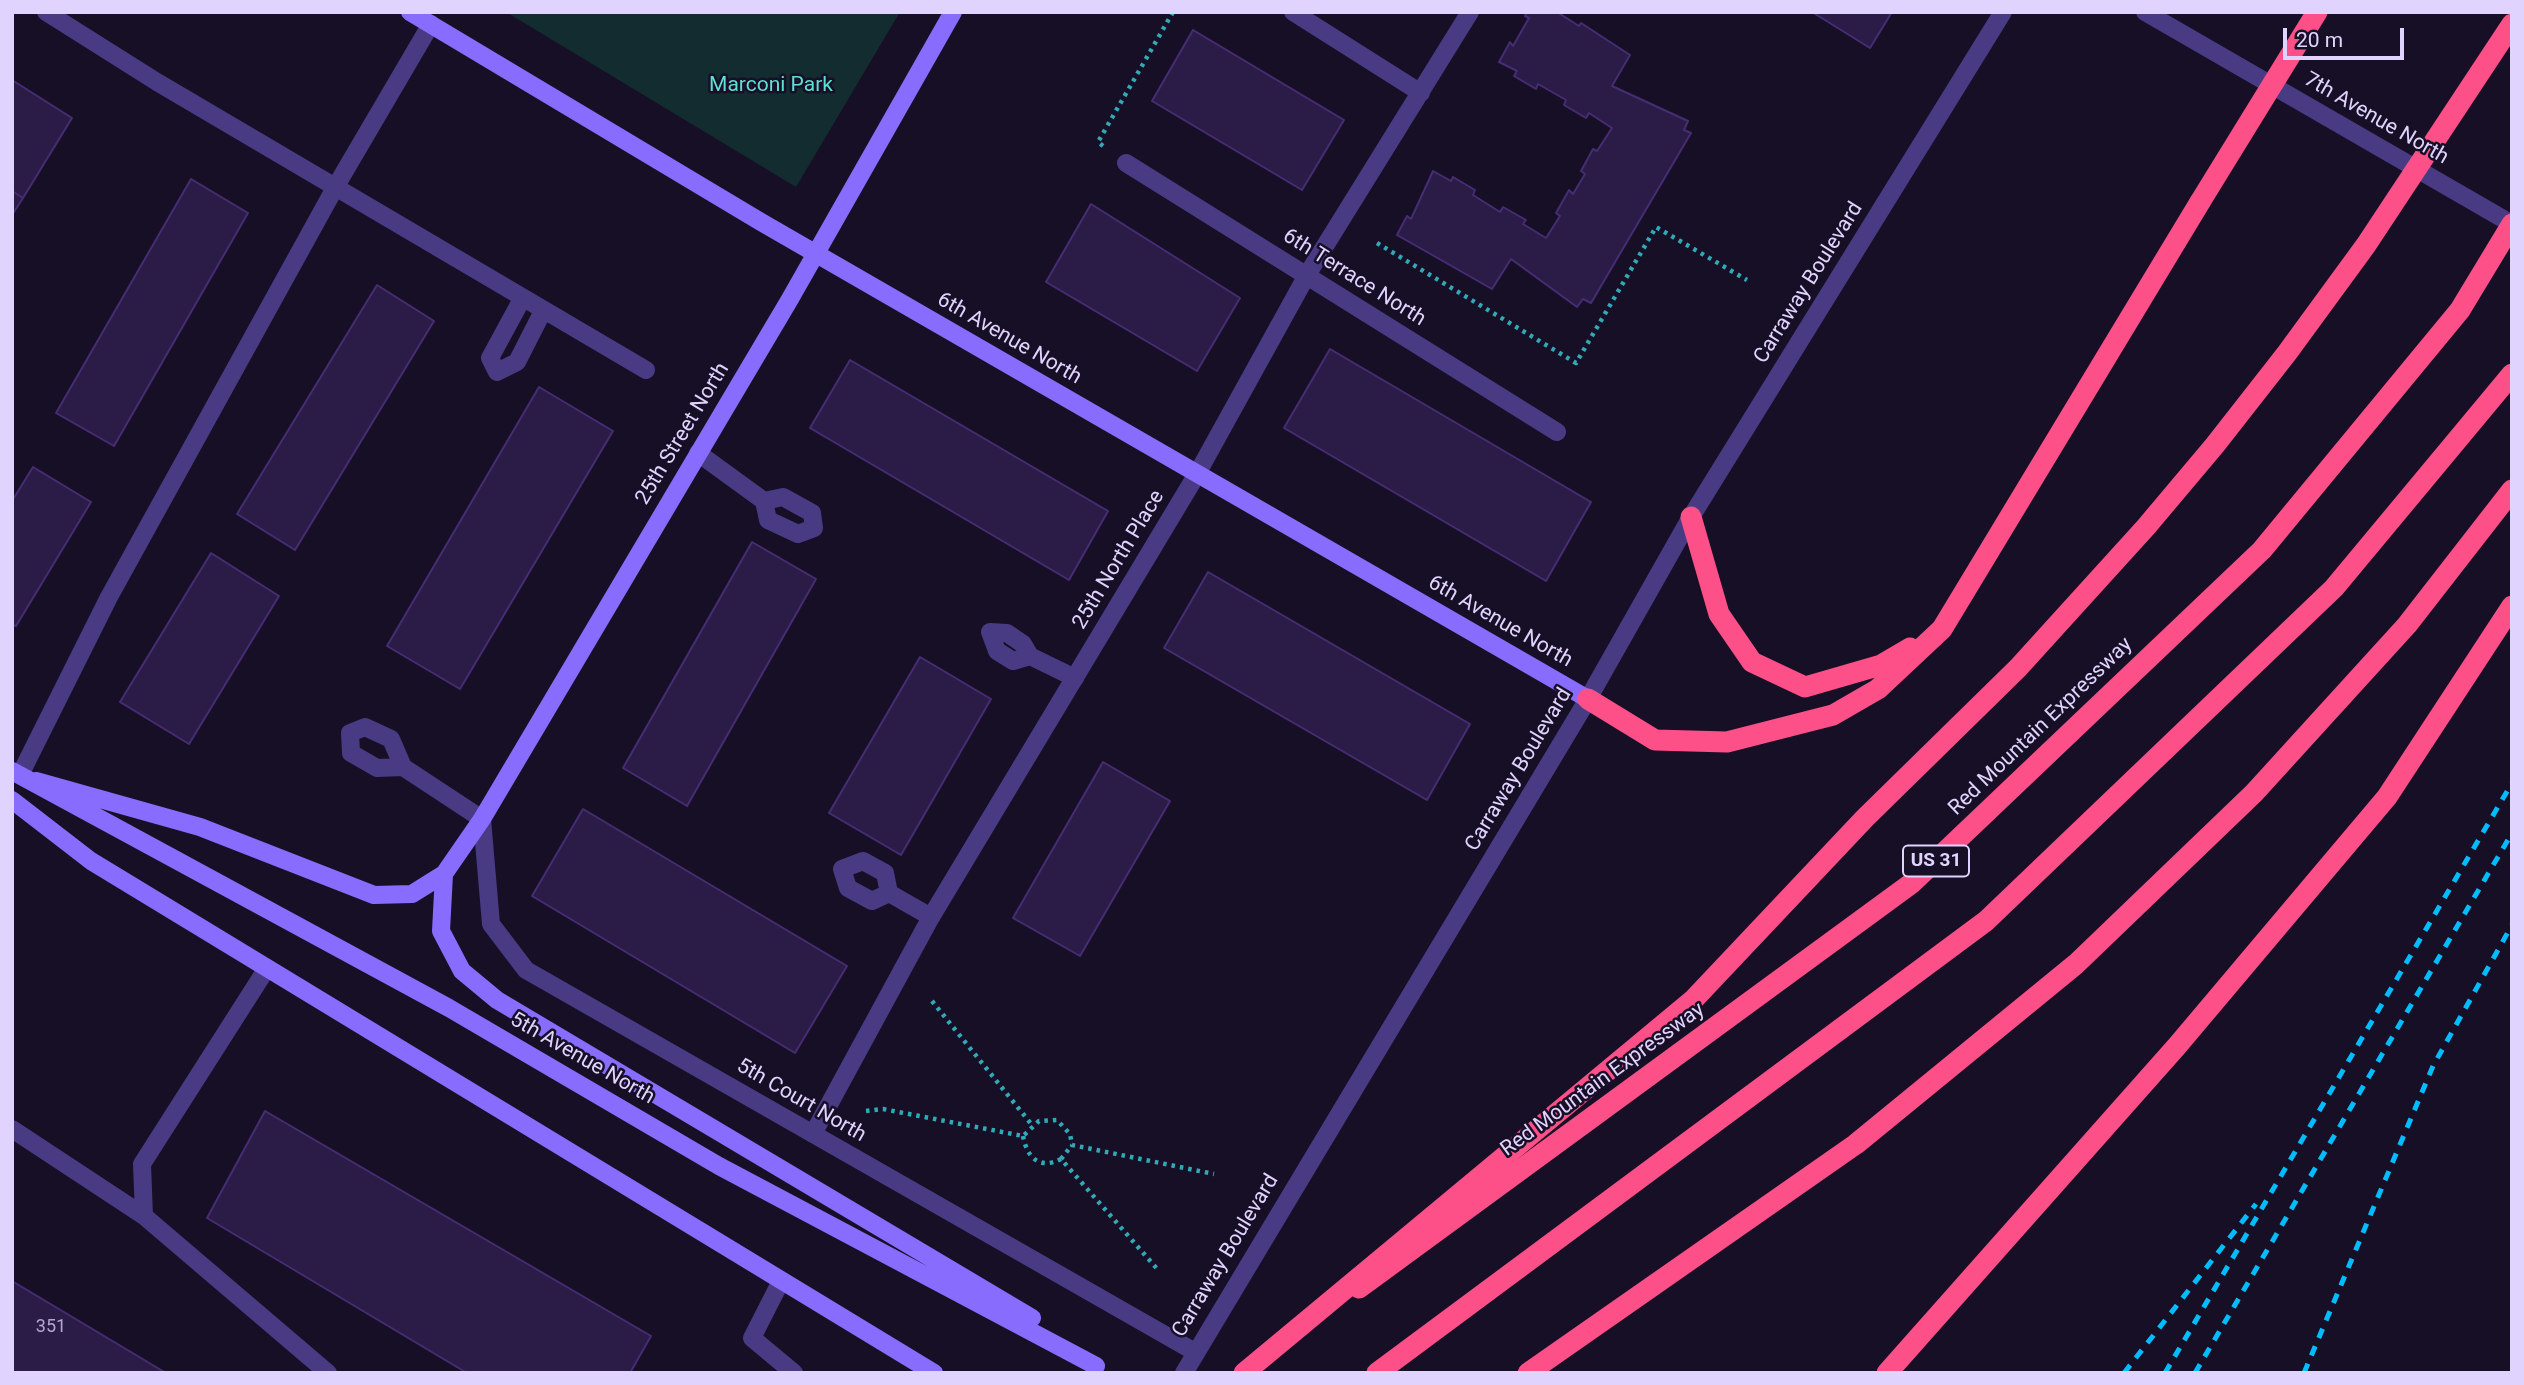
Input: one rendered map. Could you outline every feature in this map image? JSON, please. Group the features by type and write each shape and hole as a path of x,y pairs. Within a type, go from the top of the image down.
{"highway":[{"path":"1588,699 1654,740 1727,743 1833,715 1878,689 1942,629 2317,12"},
{"path":"1244,1373 1694,999 1865,818 2018,668 2146,527 2287,353 2374,233 2512,24"},
{"name":"Red Mountain Expressway","path":"1244,1373 1912,883 2262,550 2460,310 2512,224"},
{"path":"1377,1373 1986,921 2334,588 2512,374"},
{"path":"1528,1373 1856,1144 2076,964 2263,783 2407,625 2512,490"},
{"path":"1692,517 1720,614 1752,662 1805,687 1881,665 1942,629"},
{"path":"1887,1373 2177,1046 2387,797 2512,606"}],"main road":[{"name":"6th Avenue North","path":"410,12 815,254 1588,699"},
{"name":"25th Street North","path":"444,874 482,819 815,254 953,12"},
{"path":"23,776 200,827 374,895 412,894 444,874"},
{"name":"5th Avenue North","path":"23,776 449,1008 719,1166 1096,1366 1068,1340 497,999 462,971 441,931 444,874"},
{"path":"12,800 91,861 934,1373"},
{"path":"892,1348 910,1373"}],"street":[{"path":"47,12 157,82 336,186 543,312 646,370"},
{"path":"1293,12 1421,93"},
{"name":"25th North Place","path":"813,1134 932,917 1197,474 1307,275 1470,12"},
{"name":"Carraway Boulevard","path":"1184,1373 1588,699 1692,517 2003,12"},
{"name":"7th Avenue North","path":"2145,12 2512,224"},
{"path":"23,776 109,597 336,186 431,24"},
{"name":"6th Terrace North","path":"1126,163 1557,432"},
{"path":"522,299 490,358 497,372 517,362 543,312"},
{"path":"698,453 764,501"},
{"path":"1030,656 1075,678"},
{"path":"403,767 482,819"},
{"name":"5th Court North","path":"482,819 491,924 526,970 1195,1352"},
{"path":"889,893 932,917"},
{"path":"144,1216 142,1164 267,968"},
{"path":"12,1129 144,1216 328,1373"},
{"path":"781,1281 752,1338 794,1373"}],"path":[{"path":"1126,163 1098,142 1173,12"},
{"path":"1377,243 1576,363 1656,227 1747,279"},
{"path":"932,1001 1032,1125"},
{"path":"866,1111 883,1109 1023,1136"},
{"path":"1047,1118 1057,1120 1070,1134 1072,1145 1061,1159 1047,1164 1038,1163 1029,1155 1023,1136 1032,1125 1047,1118"},
{"path":"1072,1145 1214,1174"},
{"path":"1061,1159 1159,1271"}],"green space":[{"name":"Marconi Park","path":"506,12 900,12 796,187"}],"building":[{"path":"1527,12 1557,12 1579,26 1581,23 1630,55 1612,86 1688,121 1684,130 1691,133 1591,303 1583,299 1577,307 1511,259 1492,289 1397,235 1407,216 1411,219 1433,171 1451,181 1453,177 1475,190 1473,195 1500,212 1503,207 1526,220 1523,224 1546,238 1560,216 1556,213 1569,190 1573,194 1585,174 1581,171 1593,149 1597,151 1612,128 1589,113 1586,118 1564,105 1566,100 1538,84 1536,89 1514,76 1517,71 1499,62 1510,42 1513,46 1529,18 1525,16"},
{"path":"1812,12 1892,12 1870,48"},
{"path":"1193,30 1344,120 1302,190 1152,101"},
{"path":"12,80 72,118 23,198 12,191"},
{"path":"191,179 248,213 114,446 56,413"},
{"path":"12,191 23,198 12,215"},
{"path":"1091,204 1240,298 1197,371 1046,282"},
{"path":"377,285 434,321 295,550 237,514"},
{"path":"1330,349 1591,502 1546,581 1284,428"},
{"path":"850,360 1108,511 1069,580 810,428"},
{"path":"539,387 613,431 460,689 387,646"},
{"path":"33,467 91,502 16,626 12,624 12,501"},
{"path":"752,542 816,579 687,806 623,768"},
{"path":"211,553 279,596 189,744 120,702"},
{"path":"1208,572 1470,724 1427,800 1164,648"},
{"path":"920,657 991,699 901,855 829,813"},
{"path":"1103,762 1170,801 1080,956 1013,918"},
{"path":"583,809 847,966 795,1053 532,896"},
{"path":"265,1111 651,1336 630,1373 467,1373 207,1218"},
{"path":"12,1281 166,1373 12,1373"}],"railway":[{"path":"2165,1373 2512,783"},
{"path":"2195,1373 2512,833"},
{"path":"2304,1373 2433,1066 2512,925"},
{"path":"2124,1373 2256,1204"}]}
